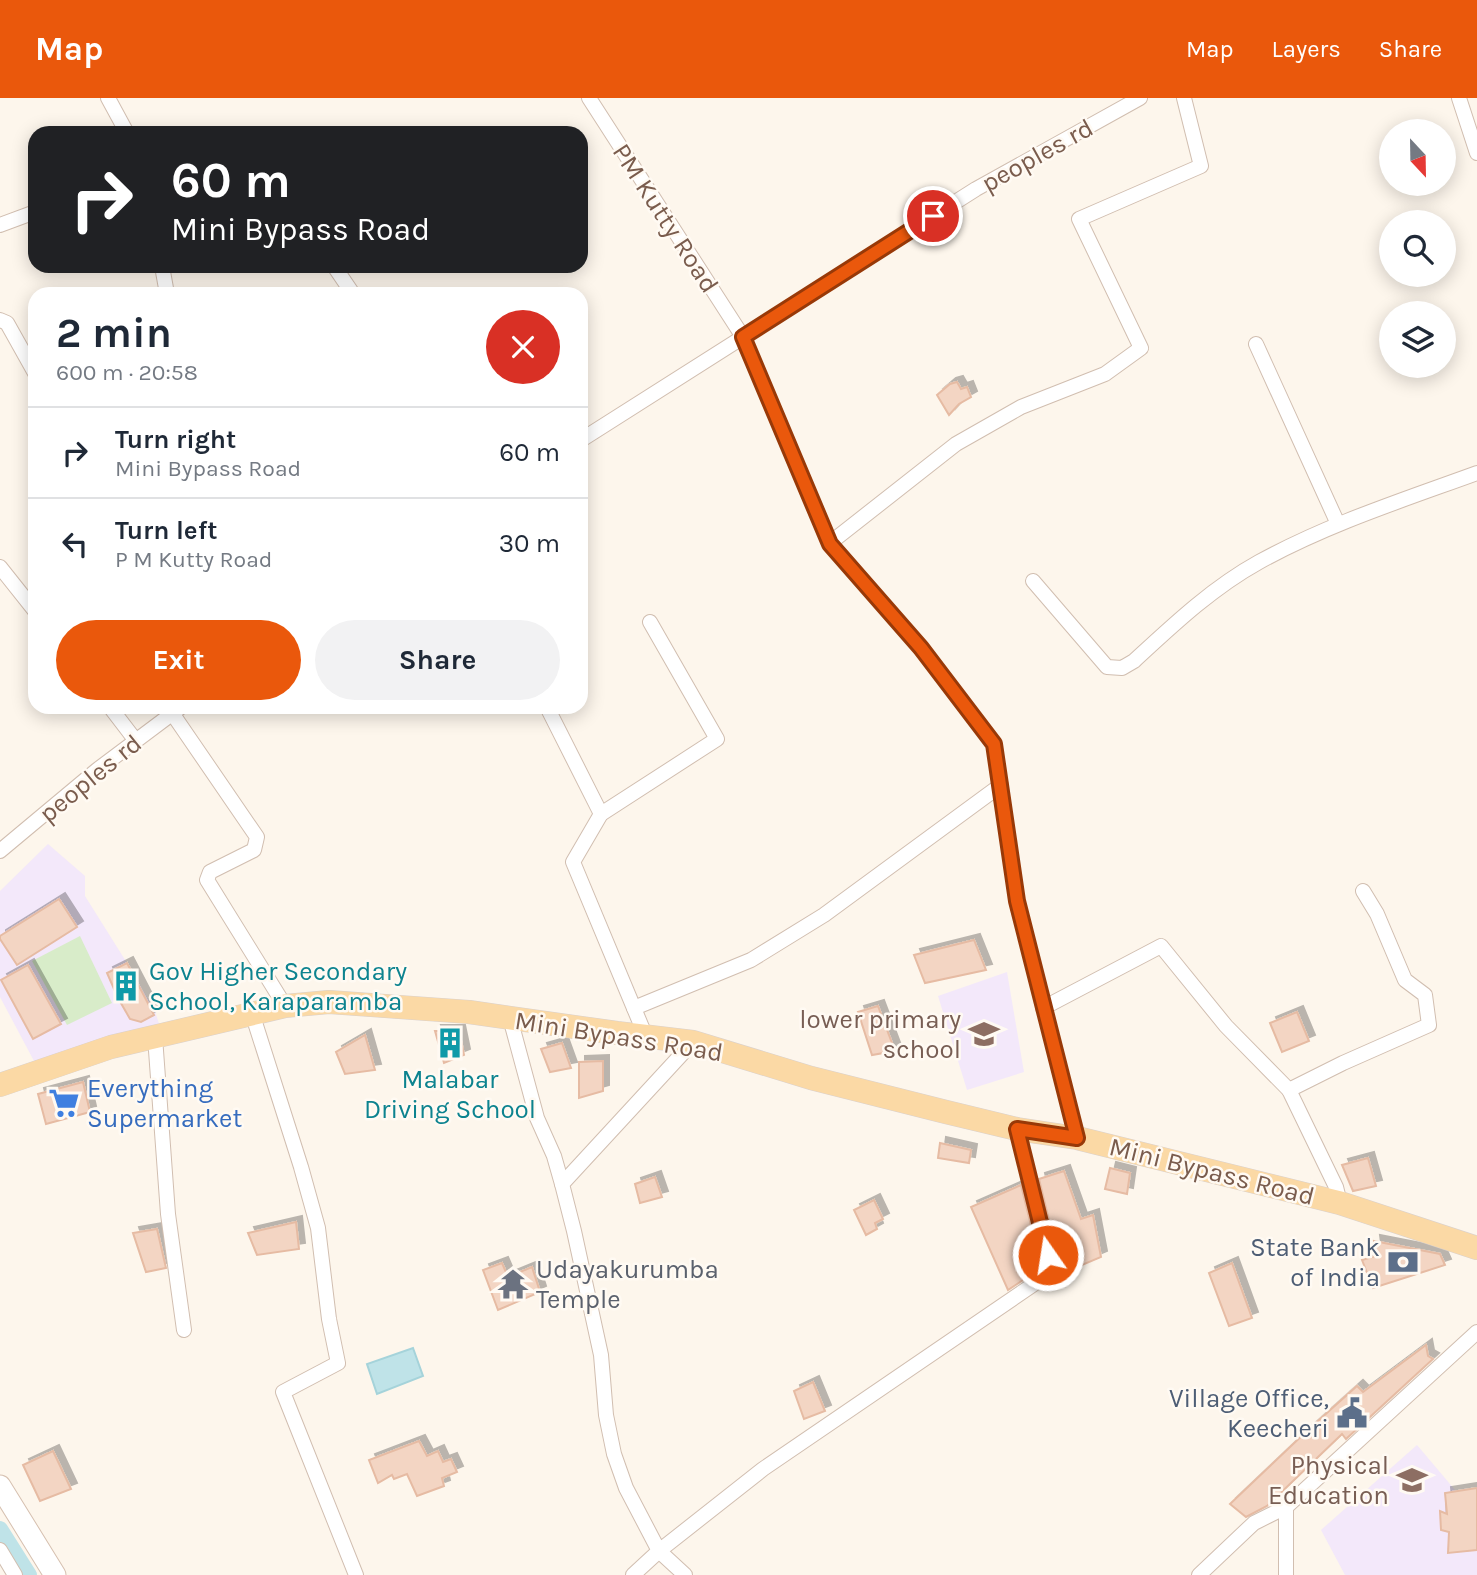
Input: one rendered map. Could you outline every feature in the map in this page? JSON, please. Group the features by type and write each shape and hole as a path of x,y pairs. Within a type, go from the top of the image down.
{"main road":[{"name":"Mini Bypass Road","path":"0,1085 111,1047 285,1006 330,1002 470,1012 693,1042 811,1078 1017,1129 1077,1138 1340,1203 1477,1248"},
{"path":"0,1486 55,1575"}],"street":[{"path":"108,98 123,126"},
{"name":"PM Kutty Road","path":"589,98 743,337 830,544 921,648 994,744 1017,901 1077,1138"},
{"name":"peoples rd","path":"588,436 976,190 1140,98"},
{"path":"830,544 956,444 1021,407 1105,374 1141,348 1079,219 1201,166 1184,98"},
{"path":"1459,98 1477,153"},
{"path":"0,225 28,215"},
{"path":"0,320 7,323 28,360"},
{"path":"1256,344 1338,524"},
{"path":"1033,581 1107,667 1122,668 1134,661 1194,607 1258,563 1338,524 1477,473"},
{"path":"0,567 28,602"},
{"path":"646,1037 573,862 601,814 717,738 650,622"},
{"path":"115,714 136,741"},
{"name":"peoples rd","path":"0,851 97,769 172,714"},
{"path":"180,714 257,837 254,850 210,872 207,880 285,1006"},
{"path":"551,714 601,814"},
{"path":"634,1008 751,960 824,915 1001,785"},
{"path":"1289,1090 1429,1025 1425,995 1405,980 1377,914 1363,891"},
{"path":"1044,1008 1161,946 1226,1026 1289,1090 1336,1187 1340,1203"},
{"path":"252,1013 318,1228 328,1319 338,1363 283,1392 356,1575"},
{"path":"510,1018 537,1118 554,1156 574,1231 601,1355 606,1415 614,1454 626,1488 659,1551 685,1575"},
{"path":"155,1037 168,1214 184,1330"},
{"path":"562,1184 693,1042"},
{"path":"634,1575 659,1551 763,1469 1037,1282 1048,1255 1017,1129"},
{"path":"1199,1575 1254,1523 1286,1507 1477,1332"},
{"path":"1286,1507 1286,1575"},
{"path":"0,1550 15,1575"}],"shaded area":[{"path":"48,844 85,876 85,896 155,1011 160,1027 34,1061 0,997 0,891"},
{"name":"lower primary school","path":"1007,972 1024,1072 967,1090 938,996"},
{"name":"Physical Education","path":"1417,1445 1477,1516 1477,1575 1345,1575 1321,1530"}],"green space":[{"path":"80,936 112,1003 67,1025 32,961"}],"water":[{"path":"413,1348 423,1376 377,1394 367,1364"}],"building":[{"path":"957,382 961,389 967,387 971,397 959,404 949,415 937,395 950,384"},
{"path":"59,899 77,927 17,965 0,936"},
{"path":"974,940 986,970 925,983 914,955"},
{"name":"Gov Higher Secondary School, Karaparamba","path":"127,963 154,1015 141,1022 130,1019 107,973"},
{"path":"28,965 61,1024 33,1039 1,980"},
{"path":"878,1006 895,1051 872,1055 858,1012"},
{"path":"1297,1012 1309,1041 1282,1052 1270,1023"},
{"name":"Malabar Driving School","path":"435,1031 459,1031 464,1055 444,1063"},
{"path":"365,1035 375,1070 345,1074 336,1052"},
{"path":"562,1043 571,1068 550,1072 541,1049"},
{"path":"603,1061 603,1091 579,1098 579,1062"},
{"name":"Everything Supermarket","path":"83,1082 90,1112 46,1124 38,1094"},
{"path":"940,1143 971,1150 969,1163 938,1158"},
{"path":"1368,1158 1376,1186 1353,1191 1342,1165"},
{"path":"1110,1168 1130,1173 1127,1194 1105,1189"},
{"path":"1064,1171 1081,1219 1093,1215 1101,1257 1049,1279 1057,1253 1039,1179"},
{"path":"655,1177 662,1197 640,1203 635,1184"},
{"path":"1021,1185 1038,1254 1029,1276 1008,1290 971,1207"},
{"path":"874,1200 883,1219 875,1223 877,1229 866,1235 854,1210"},
{"path":"296,1222 299,1249 257,1255 248,1233"},
{"path":"157,1229 166,1268 146,1272 133,1233"},
{"name":"State Bank of India","path":"1374,1241 1440,1254 1445,1265 1373,1288 1362,1260 1376,1256"},
{"name":"Udayakurumba Temple","path":"502,1263 508,1277 532,1267 540,1292 498,1310 483,1270"},
{"path":"1232,1263 1252,1318 1229,1326 1209,1273"},
{"path":"1426,1345 1428,1356 1433,1359 1346,1439 1342,1434 1267,1506 1246,1517 1230,1504 1357,1386 1363,1392"},
{"path":"813,1382 825,1411 804,1419 794,1391"},
{"path":"419,1441 427,1456 438,1451 443,1462 451,1459 457,1472 442,1478 444,1486 417,1496 407,1474 394,1479 392,1475 378,1483 369,1460"},
{"path":"53,1451 71,1489 40,1501 23,1465"},
{"path":"1477,1488 1477,1550 1448,1553 1449,1532 1441,1530 1440,1511 1447,1514 1445,1493"}],"waterway":[{"path":"0,1529 29,1575"}],"place":[{"name":"Gov Higher Secondary School, Karaparamba","path":"126,986"},
{"name":"lower primary school","path":"984,1034"},
{"name":"Malabar Driving School","path":"450,1043"},
{"name":"Everything Supermarket","path":"64,1103"},
{"name":"State Bank of India","path":"1403,1262"},
{"name":"Udayakurumba Temple","path":"513,1284"},
{"name":"Village Office, Keecheri","path":"1352,1413"},
{"name":"Physical Education","path":"1412,1480"}],"route":[{"path":"933,216 743,337 830,544 921,648 994,744 1017,901 1077,1138 1017,1129 1048,1255"}]}
